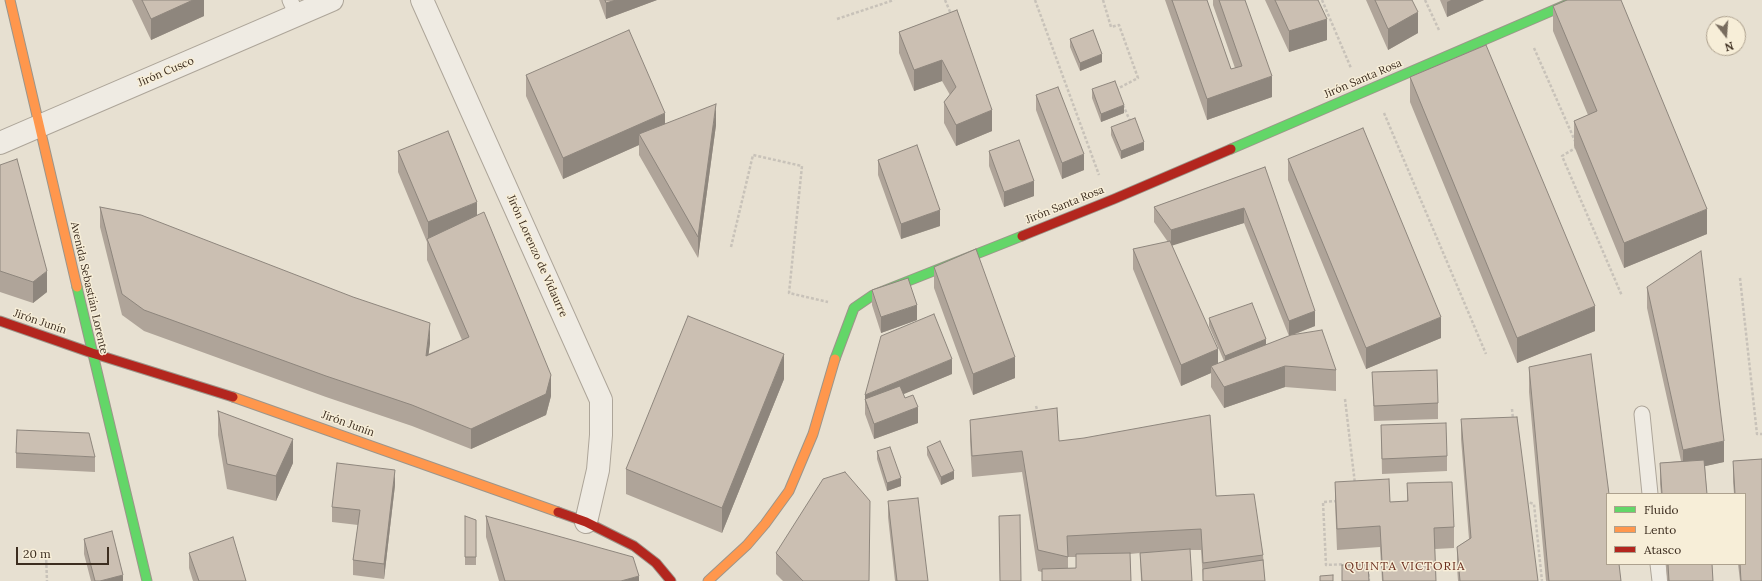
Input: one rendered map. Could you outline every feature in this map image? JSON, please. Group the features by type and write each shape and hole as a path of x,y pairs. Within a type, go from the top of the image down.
{"street":[{"name":"Avenida Sebastián Lorente","path":"10,0 92,353 147,581"},
{"name":"Jirón Cusco","path":"0,143 40,126 294,8 332,0"},
{"name":"Jirón Lorenzo de Vidaurre","path":"422,0 601,400 601,435 598,470 586,522"},
{"name":"Jirón Santa Rosa","path":"854,308 873,295 1114,199 1577,0"},
{"path":"708,581 756,534 789,490 813,434 838,348 854,308"},
{"name":"Jirón Junín","path":"0,321 92,353 225,394 586,522 634,546 656,563 671,581"}],"lane":[{"path":"1642,414 1650,493"},
{"path":"1658,565 1660,581"}],"path":[{"path":"837,19 894,0"},
{"path":"945,0 951,15"},
{"path":"1035,0 1100,177"},
{"path":"1103,0 1111,27 1119,25 1138,78 1117,89 1120,96"},
{"path":"1322,0 1361,92"},
{"path":"1425,0 1451,55"},
{"path":"1523,23 1578,148 1562,156 1622,296"},
{"path":"1373,88 1486,354"},
{"path":"1123,104 1131,125"},
{"path":"731,247 753,155 802,166 789,293 854,308"},
{"path":"1740,278 1757,434 1762,434"},
{"path":"1345,399 1356,491"},
{"path":"1036,406 1040,418"},
{"path":"1512,409 1514,425"},
{"path":"1343,500 1323,502 1326,565 1368,563 1369,581"},
{"path":"1522,501 1534,504 1542,581"},
{"path":"46,555 47,581"}],"building":[{"path":"142,0 193,0 151,19"},
{"path":"605,0 616,0 606,3"},
{"path":"1172,0 1207,0 1231,69 1242,66 1219,0 1245,0 1272,76 1207,99"},
{"path":"1275,0 1318,0 1327,19 1289,31"},
{"path":"1375,0 1412,0 1418,12 1388,29"},
{"path":"1567,0 1621,0 1707,209 1624,243 1574,121 1597,111 1553,6"},
{"path":"957,10 992,110 956,125 944,102 956,87 942,60 914,70 899,32"},
{"path":"629,30 665,113 563,158 526,75"},
{"path":"1093,30 1102,54 1080,63 1070,39"},
{"path":"1486,45 1595,306 1517,338 1410,77"},
{"path":"1115,81 1124,105 1101,114 1092,89"},
{"path":"1058,87 1084,154 1062,163 1036,95"},
{"path":"716,104 698,237 639,134"},
{"path":"1135,118 1144,142 1121,151 1111,127"},
{"path":"1363,128 1441,317 1366,348 1288,159"},
{"path":"448,131 477,202 428,222 398,151"},
{"path":"1019,140 1034,181 1004,192 989,151"},
{"path":"917,145 940,210 901,224 878,160"},
{"path":"17,159 47,271 33,282 0,271 0,165"},
{"path":"1265,167 1315,311 1289,321 1244,208 1171,230 1154,207"},
{"path":"100,207 141,215 353,297 430,323 426,356 469,337 427,239 484,212 551,375 546,394 471,429 412,405 326,376 144,310 122,294"},
{"path":"1170,241 1218,349 1181,365 1133,249"},
{"path":"976,249 1015,357 973,374 934,267"},
{"path":"1701,251 1724,441 1683,450 1647,287"},
{"path":"908,278 917,305 881,317 872,290"},
{"path":"1252,303 1266,339 1225,356 1209,318"},
{"path":"934,314 952,359 865,395 881,336"},
{"path":"688,316 784,354 722,508 626,469"},
{"path":"1322,330 1336,370 1285,366 1224,387 1211,366 1291,335"},
{"path":"1591,354 1609,493 1606,493 1606,565 1619,565 1621,581 1549,581 1529,367"},
{"path":"1437,370 1438,403 1374,406 1372,372"},
{"path":"900,386 905,398 913,395 918,407 874,424 865,399"},
{"path":"1057,408 1059,441 1084,438 1210,415 1216,496 1254,494 1263,555 1203,563 1201,529 1067,536 1068,557 1038,550 1022,451 972,456 970,420"},
{"path":"218,411 293,439 276,476 227,464"},
{"path":"1517,417 1538,581 1460,581 1457,547 1471,538 1461,419"},
{"path":"1446,423 1447,456 1382,459 1381,425"},
{"path":"17,430 89,433 95,457 16,453"},
{"path":"940,441 954,471 941,477 927,447"},
{"path":"890,447 901,478 887,483 877,451"},
{"path":"1762,459 1762,581 1741,581 1740,565 1746,565 1746,493 1735,493 1733,461"},
{"path":"1704,460 1707,493 1662,493 1660,463"},
{"path":"337,463 395,470 384,564 353,560 360,510 332,507"},
{"path":"845,472 870,501 869,581 803,581 776,553 823,479"},
{"path":"1389,479 1390,502 1408,501 1407,483 1452,482 1454,527 1434,528 1436,581 1383,581 1380,526 1337,529 1335,482"},
{"path":"918,498 928,581 897,581 888,501"},
{"path":"1020,515 1021,581 1000,581 999,516"},
{"path":"465,516 476,520 476,557 465,557"},
{"path":"486,516 633,557 639,576 621,581 505,581"},
{"path":"112,531 123,575 95,581 84,539"},
{"path":"233,537 246,581 199,581 189,553"},
{"path":"1190,549 1192,581 1142,581 1140,553"},
{"path":"1130,553 1131,581 1042,581 1042,569 1076,568 1076,554"},
{"path":"1263,560 1265,581 1203,581 1203,569"},
{"path":"1342,565 1368,565 1369,581 1342,581"},
{"path":"1668,565 1712,565 1713,581 1669,581"},
{"path":"1333,575 1333,581 1320,581 1320,576"}],"traffic: fast":[{"path":"1231,149 1577,0"},
{"path":"835,359 854,308 873,295 1022,236"},
{"path":"77,287 147,581"}],"traffic: slow":[{"path":"10,0 77,287"},
{"path":"708,581 747,545 765,524 789,491 813,434 835,359"},
{"path":"233,397 558,512"}],"traffic: jam":[{"path":"1022,236 1231,149"},
{"path":"0,321 92,353 233,397"},
{"path":"558,512 586,522 634,546 656,563 671,581"}],"district":[{"name":"QUINTA VICTORIA","path":"1405,567"}]}
